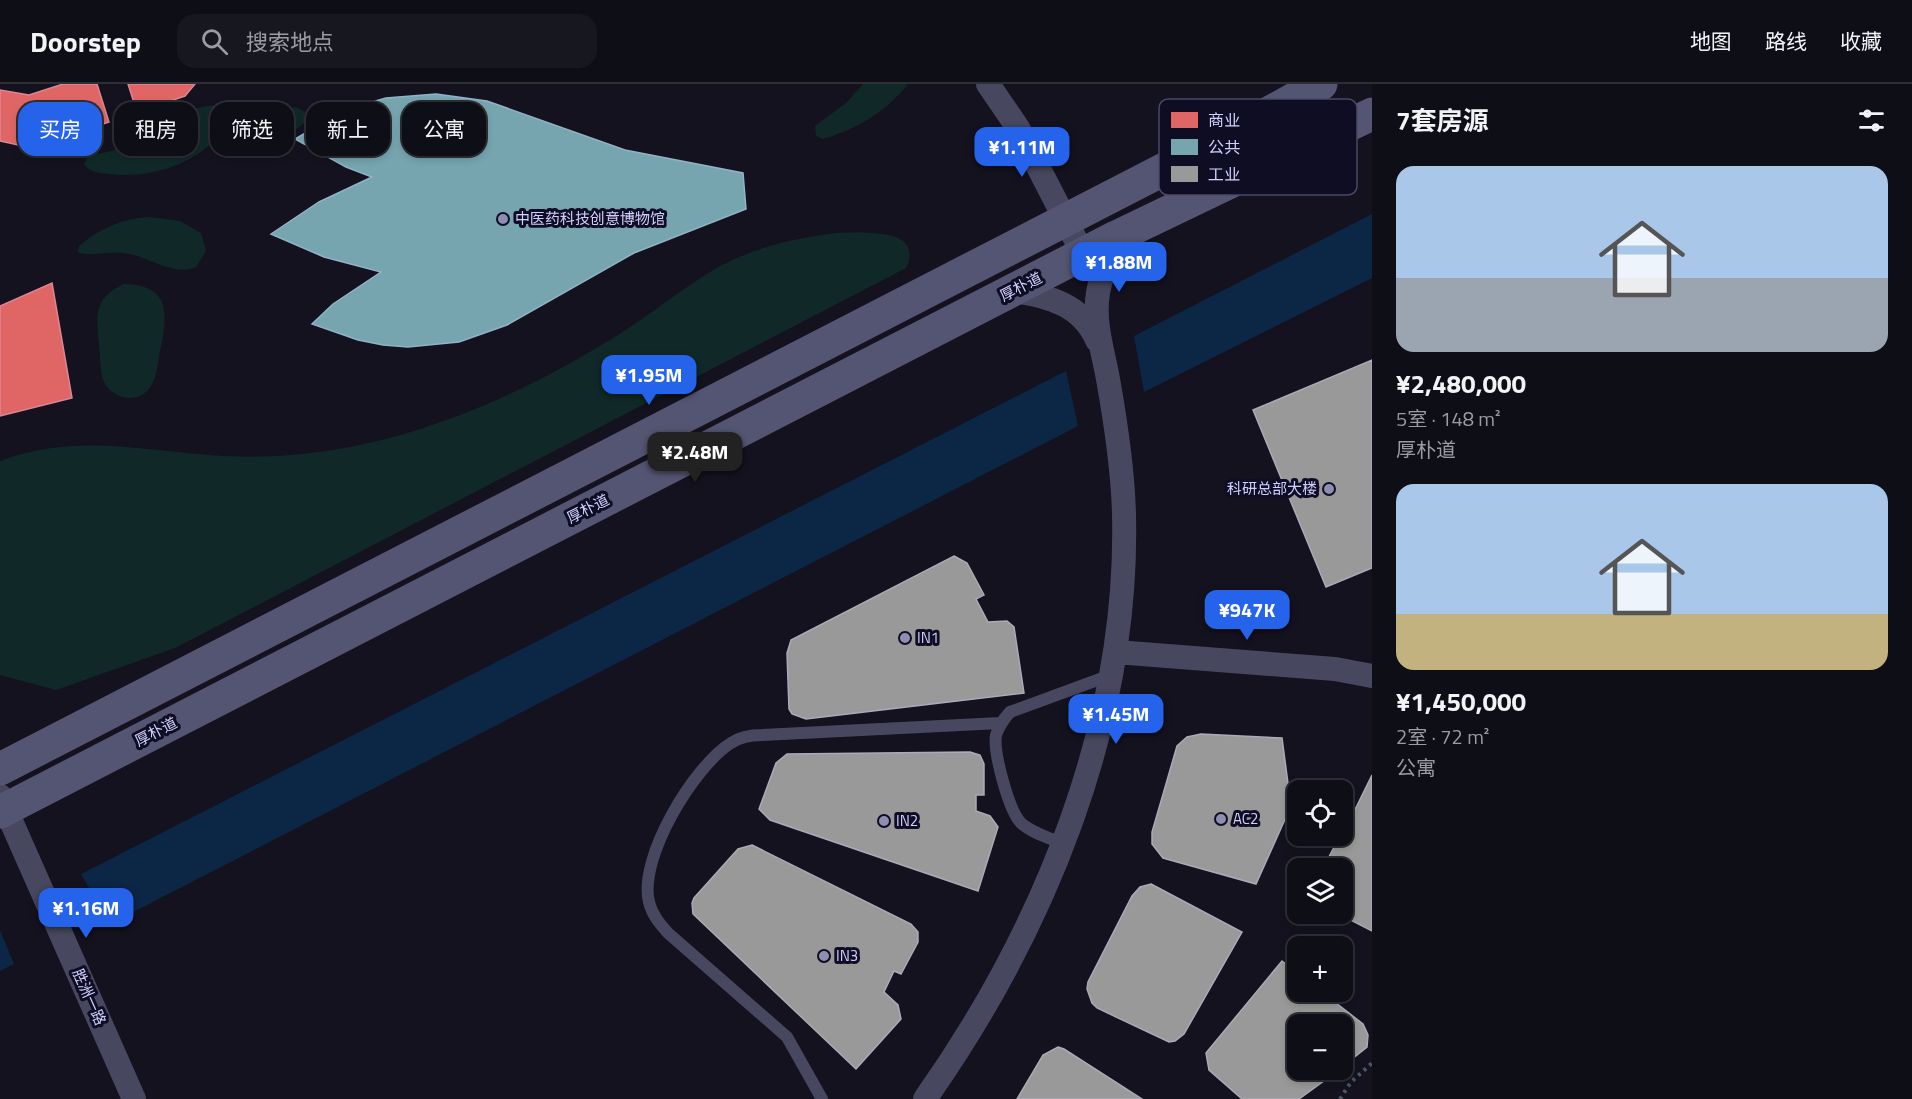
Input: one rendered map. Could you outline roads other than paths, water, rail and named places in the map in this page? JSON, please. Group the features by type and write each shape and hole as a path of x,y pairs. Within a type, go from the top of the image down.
{"main road":[{"path":"1294,99 1321,84"},
{"name":"厚朴道","path":"1357,121 1372,114"},
{"path":"0,769 1159,172"},
{"name":"厚朴道","path":"2,806 1116,237 1203,195"}],"street":[{"path":"988,84 1018,128 1083,254"},
{"path":"925,1099 971,1028 1033,913 1083,785 1113,663 1123,583 1124,514 1119,446 1096,314 1097,294 1116,237"},
{"path":"1013,291 1046,296 1077,313 1091,326 1101,348"},
{"path":"1113,663 1335,669 1372,676"},
{"name":"胜洲一路","path":"2,806 134,1099"}],"lane":[{"path":"1062,843 1032,830 1015,816 996,753 996,738 1000,723 1010,712 1113,663"},
{"path":"822,1099 787,1037 668,933 656,919 649,901 648,883 652,864 674,807 723,749 741,738 1000,723"}],"water":[{"path":"1372,214 1372,278 1144,392 1134,336"},
{"path":"1066,371 1078,426 110,924 81,874"},
{"path":"0,930 14,964 0,971"}],"place":[{"name":"中医药科技创意博物馆","path":"503,219"},
{"name":"科研总部大楼","path":"1329,489"},
{"name":"IN1","path":"905,638"},
{"name":"AC2","path":"1221,819"},
{"name":"IN2","path":"884,821"},
{"name":"IN3","path":"824,956"}]}
